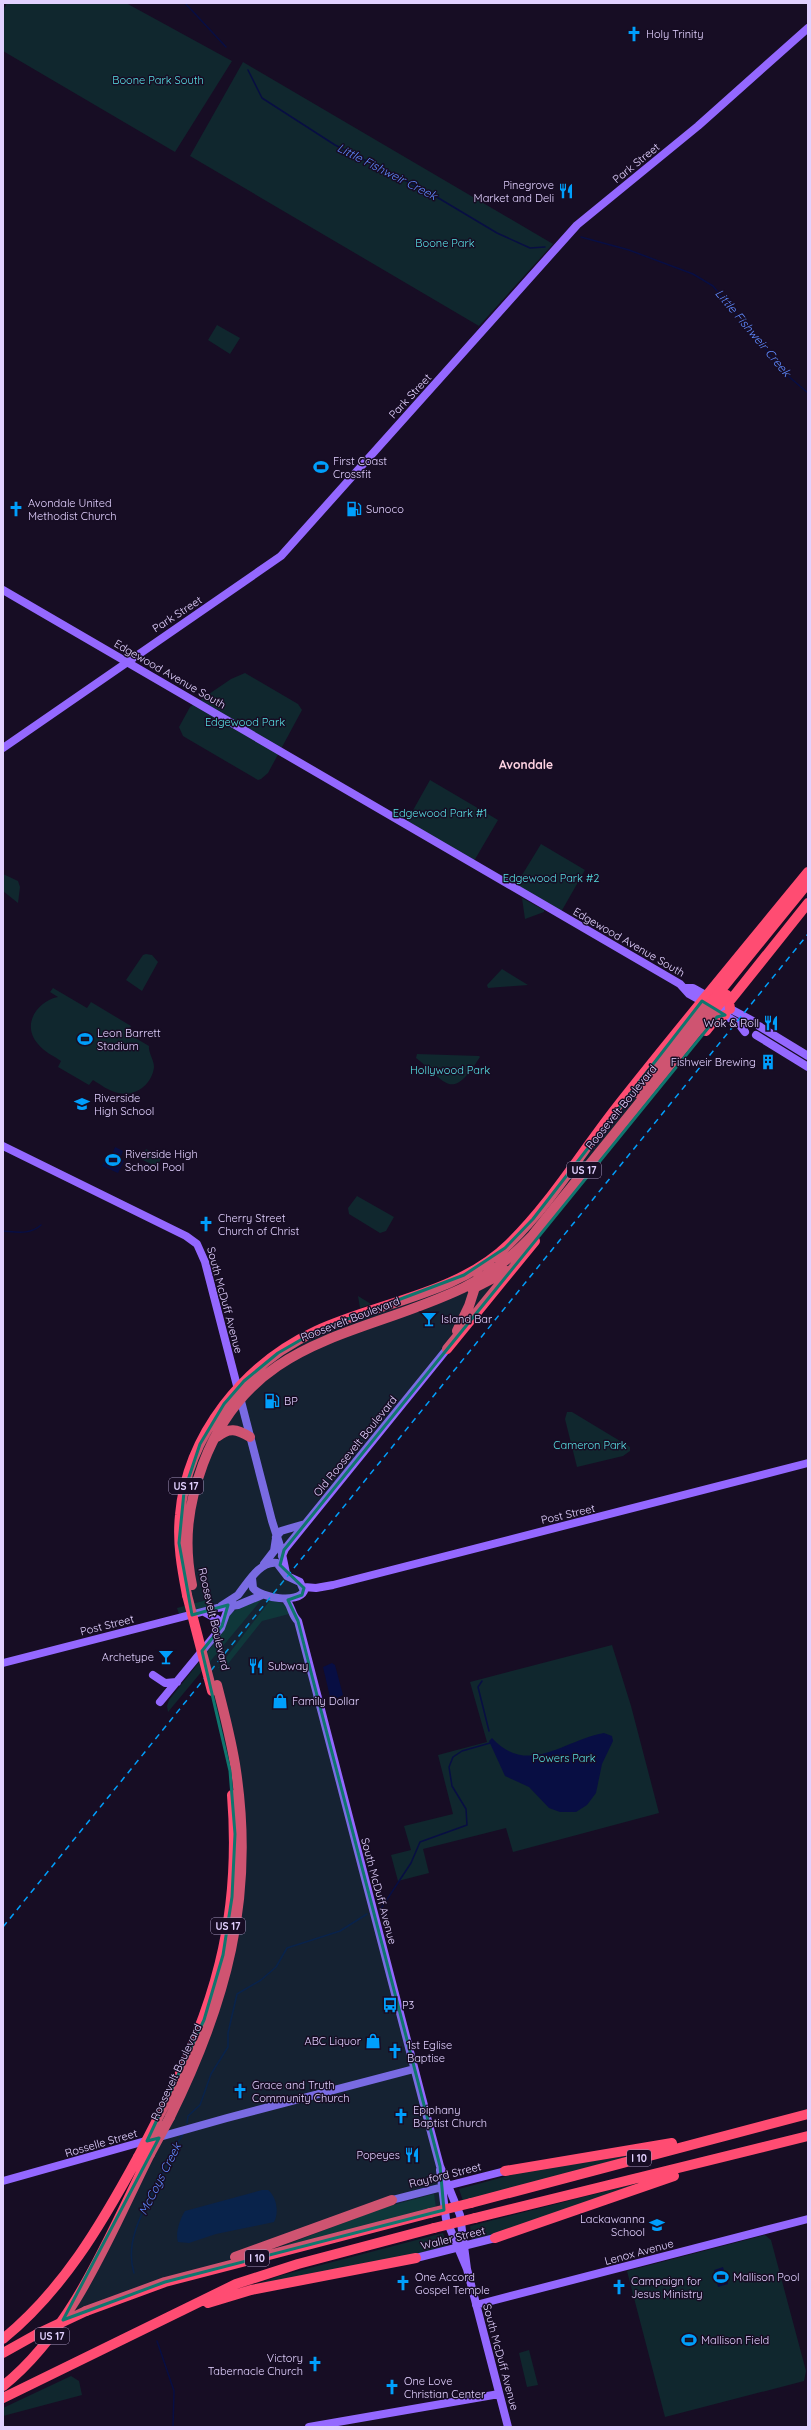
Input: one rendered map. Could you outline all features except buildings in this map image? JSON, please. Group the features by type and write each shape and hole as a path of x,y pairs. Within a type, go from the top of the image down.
{"highway":[{"path":"562,1182 614,1111 808,872"},
{"name":"US 17","path":"562,1182 704,1017 808,883"},
{"name":"US 17","path":"724,992 808,894"},
{"path":"447,1349 717,1017 727,1012 729,1002 808,903"},
{"name":"Roosevelt Boulevard","path":"190,1594 188,1556 191,1501 215,1438 240,1400 278,1365 308,1347 477,1284 532,1236 704,1017"},
{"name":"Roosevelt Boulevard","path":"3,2386 31,2361 57,2331 88,2276 170,2118 197,2062 214,2015 230,1957 239,1903 242,1848 239,1792 230,1734 215,1688 190,1594 179,1543 180,1511 184,1492 200,1444 224,1404 237,1389 276,1354 316,1331 441,1286 464,1275 492,1258 522,1232 562,1182"},
{"path":"447,1349 477,1284 492,1258"},
{"path":"477,1284 503,1275 516,1265"},
{"path":"215,1438 225,1430 231,1429 241,1431 250,1437"},
{"name":"Roosevelt Boulevard","path":"3,2340 33,2312 68,2272 95,2233 138,2157 187,2062 204,2020 218,1978 230,1916 235,1855 233,1807 225,1746 215,1688"},
{"name":"I 10","path":"3,2353 37,2334 86,2310 122,2296 199,2273 808,2114"},
{"path":"505,2171 732,2133"},
{"name":"I 10","path":"3,2398 220,2291 263,2274 434,2228 729,2157 808,2136"},
{"path":"495,2238 729,2157"},
{"path":"199,2273 222,2261 392,2200"},
{"path":"154,2324 210,2302 251,2290 416,2258"}],"main road":[{"name":"Park Street","path":"3,748 281,556 395,428 406,418 530,275 577,225 698,126 806,28"},
{"name":"Edgewood Avenue South","path":"3,590 685,988 693,988 704,999 727,1012 756,1024 808,1056"},
{"name":"Edgewood Avenue South","path":"727,1012 745,1032"},
{"path":"756,1035 759,1032 756,1024 746,1026 745,1032 751,1036 756,1035 808,1067"},
{"name":"South McDuff Avenue","path":"3,1146 186,1236 197,1244 203,1255 286,1573"},
{"name":"Old Roosevelt Boulevard","path":"282,1557 285,1549 447,1349"},
{"name":"Post Street","path":"3,1663 217,1608 232,1607 262,1595 285,1599 320,1592 333,1586 808,1463"},
{"path":"262,1567 274,1551 276,1537 281,1531 306,1523"},
{"path":"262,1595 253,1588 252,1578 266,1563 274,1562 286,1573 300,1582 304,1587 304,1592 298,1597"},
{"name":"Post Street","path":"217,1608 238,1595 252,1578"},
{"name":"Post Street","path":"304,1587 333,1586"},
{"name":"South McDuff Avenue","path":"298,1597 298,1620 440,2166 441,2188 446,2219 456,2248 466,2269 508,2427"},
{"name":"South McDuff Avenue","path":"285,1599 290,1603 294,1618 298,1620"},
{"path":"160,1702 218,1631 232,1607"},
{"path":"203,1612 217,1619 218,1631"},
{"path":"154,1675 165,1683 177,1682"},
{"name":"Rosselle Street","path":"3,2181 227,2118 414,2069"},
{"name":"South McDuff Avenue","path":"440,2166 450,2185 460,2215 465,2246 466,2269"},
{"name":"Rayford Street","path":"392,2200 505,2171"},
{"name":"Lenox Avenue","path":"476,2305 808,2219"},
{"name":"Waller Street","path":"416,2258 495,2238"},
{"path":"309,2427 499,2394"}],"highlighted area":[{"path":"702,1001 725,1015 717,1017 284,1550 280,1565 304,1588 302,1595 288,1600 298,1621 440,2166 444,2210 165,2282 63,2320 159,2138 147,2141 204,2020 223,1955 232,1897 235,1834 230,1771 202,1651 222,1626 228,1605 192,1615 179,1543 184,1492 200,1444 224,1404 244,1381 278,1353 316,1331 464,1275 505,1248 533,1219"}],"green space":[{"name":"Boone Park South","path":"7,3 126,3 232,61 175,152 3,51 3,10"},
{"name":"Boone Park","path":"243,62 553,244 479,326 190,156"},
{"path":"217,325 240,338 230,354 208,340"},
{"name":"Edgewood Park","path":"245,673 298,704 302,710 268,773 258,780 183,736 179,727 190,707 231,679"},
{"name":"Edgewood Park #1","path":"430,780 498,820 474,861 407,821"},
{"name":"Edgewood Park #2","path":"541,844 585,870 561,912 516,885"},
{"path":"3,874 18,881 20,887 18,903 3,891"},
{"path":"522,898 544,910 544,912 525,919"},
{"path":"143,955 152,955 158,962 142,991 126,980"},
{"path":"502,969 528,985 488,988 487,985"},
{"name":"Leon Barrett Stadium","path":"53,988 87,1008 91,1002 131,1026 127,1033 149,1046 154,1067 153,1073 142,1088 131,1093 124,1094 108,1089 93,1080 89,1085 58,1067 61,1061 40,1047 33,1037 31,1022 38,1009 44,1003 50,999 58,997 50,992"},
{"name":"Hollywood Park","path":"417,1054 480,1057 462,1080 455,1084 448,1084 416,1058"},
{"path":"146,1149 162,1157 157,1167 141,1159"},
{"path":"357,1196 394,1217 386,1231 380,1233 349,1214 348,1208"},
{"path":"358,1296 371,1304 360,1308"},
{"name":"Cameron Park","path":"567,1412 572,1412 630,1447 630,1451 623,1456 577,1467 565,1419"},
{"path":"262,1599 168,1712 167,1706 169,1700 221,1635 228,1617 239,1608"},
{"path":"271,1599 286,1605 289,1614 262,1621 227,1665 227,1668 218,1668"},
{"path":"207,1600 208,1606 179,1614 177,1608"},
{"name":"Powers Park","path":"612,1645 631,1706 659,1813 513,1852 506,1828 423,1849 429,1873 398,1881 391,1855 411,1850 404,1826 453,1814 438,1755 487,1742 470,1682"},
{"path":"638,2154 463,2201 459,2189 522,2172"},
{"path":"642,2182 527,2224 472,2241 470,2226"},
{"path":"434,2194 436,2208 265,2253 382,2208"},
{"path":"443,2233 447,2246 395,2260 237,2291 279,2276"},
{"path":"765,2235 771,2240 806,2371 804,2381 665,2417 627,2271"},
{"path":"529,2350 538,2385 527,2387 519,2353"},
{"path":"71,2376 79,2381 82,2395 3,2416 3,2408"}],"shaded area":[{"name":"Riverside High School Pool","path":"115,1147 123,1151 120,1159 124,1161 118,1173 102,1166 108,1154 112,1155"},
{"path":"332,1663 335,1665 343,1695 334,1700 330,1697 323,1667"},
{"path":"604,1733 612,1736 613,1741 602,1764 596,1793 587,1805 576,1812 560,1812 549,1808 529,1787 505,1776 489,1741 492,1738 506,1749 519,1755 533,1755 546,1753"},
{"path":"262,2190 268,2190 275,2201 277,2210 274,2222 216,2234 189,2243 178,2242 178,2226 185,2211"},
{"name":"Mallison Pool","path":"723,2267 728,2284 718,2287 714,2270"}],"waterway":[{"name":"Little Fishweir Creek","path":"185,3 226,47"},
{"name":"Little Fishweir Creek","path":"248,70 262,98 335,145 430,193 497,233 530,248 545,247"},
{"name":"Little Fishweir Creek","path":"581,237 629,250 693,274 713,286 787,375 808,393"},
{"path":"3,1231 28,1232 41,1225"},
{"name":"McCoys Creek","path":"482,1681 478,1687 489,1731"},
{"name":"McCoys Creek","path":"380,1910 411,1863 420,1842 467,1825 466,1809 452,1786 449,1767 453,1757 462,1751 490,1743"},
{"name":"McCoys Creek","path":"187,2123 188,2116 200,2105 211,2074 228,2047 228,2033 237,1994 261,1980 276,1967 287,1948 340,1931 367,1914"},
{"name":"McCoys Creek","path":"134,2273 131,2260 134,2234 144,2209 183,2134"},
{"name":"McCoys Creek","path":"157,2341 174,2391 173,2427"}],"railway":[{"path":"3,1927 808,934"}],"place":[{"name":"Holy Trinity","path":"634,34"},
{"name":"Pinegrove Market and Deli","path":"566,191"},
{"name":"First Coast Crossfit","path":"321,467"},
{"name":"Avondale United Methodist Church","path":"16,509"},
{"name":"Sunoco","path":"354,509"},
{"name":"Wok & Roll","path":"771,1023"},
{"name":"Leon Barrett Stadium","path":"85,1039"},
{"name":"Fishweir Brewing","path":"768,1062"},
{"name":"Riverside High School","path":"82,1104"},
{"name":"Riverside High School Pool","path":"113,1160"},
{"name":"Cherry Street Church of Christ","path":"206,1224"},
{"name":"Island Bar","path":"429,1319"},
{"name":"BP","path":"272,1401"},
{"name":"Archetype","path":"166,1657"},
{"name":"Subway","path":"256,1666"},
{"name":"Family Dollar","path":"280,1701"},
{"name":"P3","path":"390,2005"},
{"name":"ABC Liquor","path":"373,2041"},
{"name":"1st Eglise Baptise","path":"395,2051"},
{"name":"Grace and Truth Community Church","path":"240,2091"},
{"name":"Epiphany Baptist Church","path":"401,2116"},
{"name":"Popeyes","path":"412,2155"},
{"name":"Lackawanna School","path":"657,2225"},
{"name":"Mallison Pool","path":"721,2277"},
{"name":"One Accord Gospel Temple","path":"403,2283"},
{"name":"Campaign for Jesus Ministry","path":"619,2287"},
{"name":"Mallison Field","path":"689,2340"},
{"name":"Victory Tabernacle Church","path":"315,2364"},
{"name":"One Love Christian Center","path":"392,2387"}],"district":[{"name":"Avondale","path":"526,765"}]}
